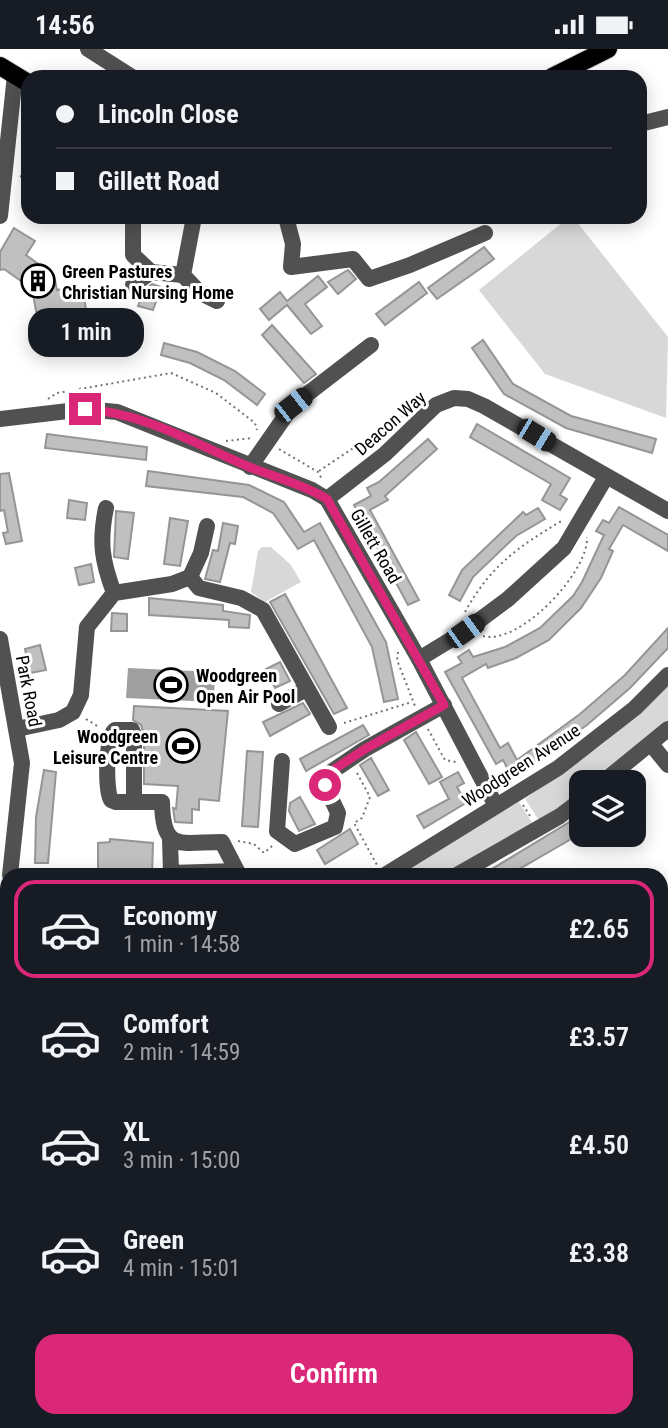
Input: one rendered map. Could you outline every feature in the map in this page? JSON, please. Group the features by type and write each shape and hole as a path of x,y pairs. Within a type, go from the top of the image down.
{"main road":[{"path":"566,70 608,49"}],"street":[{"path":"88,49 106,70"},
{"path":"0,216 14,75"},
{"path":"647,122 668,117"},
{"path":"133,224 133,255 151,272 183,275 199,292 217,301"},
{"path":"183,275 193,224"},
{"path":"288,224 293,244 291,267 353,259 369,279 380,277 485,233"},
{"path":"133,285 151,272"},
{"path":"250,467 293,405 371,345"},
{"name":"Deacon Way","path":"327,499 385,454 436,405 454,398 468,399 484,406 607,477 665,504"},
{"name":"Gillett Road","path":"0,419 85,409 117,412 147,421 250,467 312,490 327,499 419,659 496,806"},
{"path":"419,659 465,631 508,599 564,548 585,523 607,477"},
{"path":"106,508 102,528 102,561 114,593"},
{"path":"17,729 59,720 73,712 80,695 87,627 114,593 172,585 190,577 201,553 206,526"},
{"path":"190,577 200,588 242,598 263,610 329,727"},
{"name":"Park Road","path":"0,639 22,763 7,819 10,868"},
{"name":"Woodgreen Avenue","path":"395,868 598,739 668,675"},
{"path":"279,704 306,689"},
{"path":"282,761 277,831 283,838 295,844 335,827 338,813 325,785 327,774 444,705"},
{"path":"134,802 134,735 128,729 116,730 110,734 108,796 116,802 134,802 162,802 162,828 170,839 177,842 222,842 235,868"},
{"path":"618,770 668,729"},
{"path":"652,744 668,765"},
{"path":"470,868 569,809"},
{"path":"170,839 171,868"}],"path":[{"path":"47,412 47,400 57,393 171,373 216,393 255,423 260,437"},
{"path":"318,472 410,411"},
{"path":"465,611 478,589 514,549 570,515 585,523 587,544 579,563 564,589 536,616 490,638 465,631"},
{"path":"400,643 397,660 413,702 445,760 474,763"},
{"path":"329,727 413,702"},
{"path":"73,712 110,734"},
{"path":"349,759 370,797 362,818 354,823 380,868"},
{"path":"516,793 530,817"},
{"path":"231,842 254,844 264,853 283,838"}],"shaded area":[{"path":"560,224 579,224 668,337 666,418 545,374 479,290"},
{"path":"262,547 271,547 291,565 301,582 265,602 251,592 258,551"},
{"name":"Woodgreen Open Air Pool","path":"128,668 215,672 214,702 126,698"},
{"path":"668,683 668,723 612,770 569,770 569,802 540,822 525,799 604,743"},
{"path":"519,802 534,826 463,868 404,868"}],"building":[{"name":"Green Pastures Christian Nursing Home","path":"14,228 35,241 26,255 54,275 57,290 76,287 78,297 84,296 86,310 38,321 32,289 4,269 0,270 0,252"},
{"path":"484,247 494,259 437,299 428,288"},
{"path":"348,270 356,279 338,294 328,282"},
{"path":"318,276 327,287 305,304 322,326 311,334 287,305 269,320 260,309 280,292 287,301"},
{"path":"419,282 427,293 385,325 376,314"},
{"path":"152,284 161,287 153,310 138,306 144,290"},
{"path":"272,325 316,374 304,383 262,335"},
{"path":"483,340 513,384 571,416 656,439 652,453 566,428 504,394 472,348"},
{"path":"164,343 197,352 235,371 265,394 257,405 224,380 190,363 161,355"},
{"path":"477,424 570,478 560,495 567,499 560,510 542,500 551,484 470,437"},
{"path":"47,434 147,447 146,460 45,448"},
{"path":"428,439 437,449 385,496 388,500 370,510 419,600 408,605 354,505 371,496 367,488 379,482"},
{"path":"148,471 249,485 284,502 304,532 320,523 386,642 398,699 384,702 372,647 314,540 298,549 273,513 243,497 146,486"},
{"path":"9,473 22,541 6,544 3,533 8,532 4,510 0,511 0,474"},
{"path":"69,500 87,503 85,520 67,518"},
{"path":"619,507 668,535 668,551 623,525 609,549 613,551 601,578 581,608 549,640 516,658 488,668 486,664 462,678 500,748 508,743 517,760 580,714 625,675 668,628 668,648 630,688 587,725 512,777 503,760 496,764 445,672 462,663 458,657 469,650 473,657 505,647 540,628 573,596 604,535 596,531 603,520 609,523"},
{"path":"538,508 545,519 516,536 473,577 460,601 449,595 462,570 523,512 526,515"},
{"path":"116,511 134,513 128,559 114,557"},
{"path":"170,518 188,521 180,566 164,564"},
{"path":"223,523 238,526 235,544 230,543 220,582 205,579 213,550 218,551"},
{"path":"91,564 94,582 79,585 75,568"},
{"path":"285,594 347,708 334,714 270,602"},
{"path":"149,598 223,605 223,611 250,615 249,628 229,627 229,620 149,615"},
{"path":"112,613 127,614 127,631 111,631"},
{"path":"40,645 46,670 30,673 25,649"},
{"path":"280,662 290,681 275,688 266,669"},
{"path":"303,703 310,714 270,736 263,722"},
{"name":"Woodgreen Leisure Centre","path":"134,706 228,711 219,801 199,799 199,810 192,809 192,823 175,822 173,808 176,809 178,786 144,784 144,735 141,725 133,720"},
{"path":"363,725 369,735 306,771 300,759"},
{"path":"416,732 442,777 429,784 404,740"},
{"path":"247,751 263,752 258,827 242,826"},
{"path":"371,758 389,790 378,796 360,765"},
{"path":"44,770 56,772 48,863 35,863 36,817"},
{"path":"458,772 464,783 457,787 466,803 424,828 417,816 449,799 440,782"},
{"path":"300,797 315,824 299,831 289,811 290,803"},
{"path":"569,822 569,840 521,868 494,868"},
{"path":"350,829 358,844 325,864 317,850"},
{"path":"110,839 153,843 152,868 98,868 98,843 110,842"}],"place":[{"name":"Green Pastures Christian Nursing Home","path":"38,281"},
{"name":"Woodgreen Open Air Pool","path":"171,685"},
{"name":"Woodgreen Leisure Centre","path":"183,746"}],"route":[{"path":"85,409 117,412 147,421 250,467 312,490 327,499 444,705 365,749 327,774 325,785"}]}
